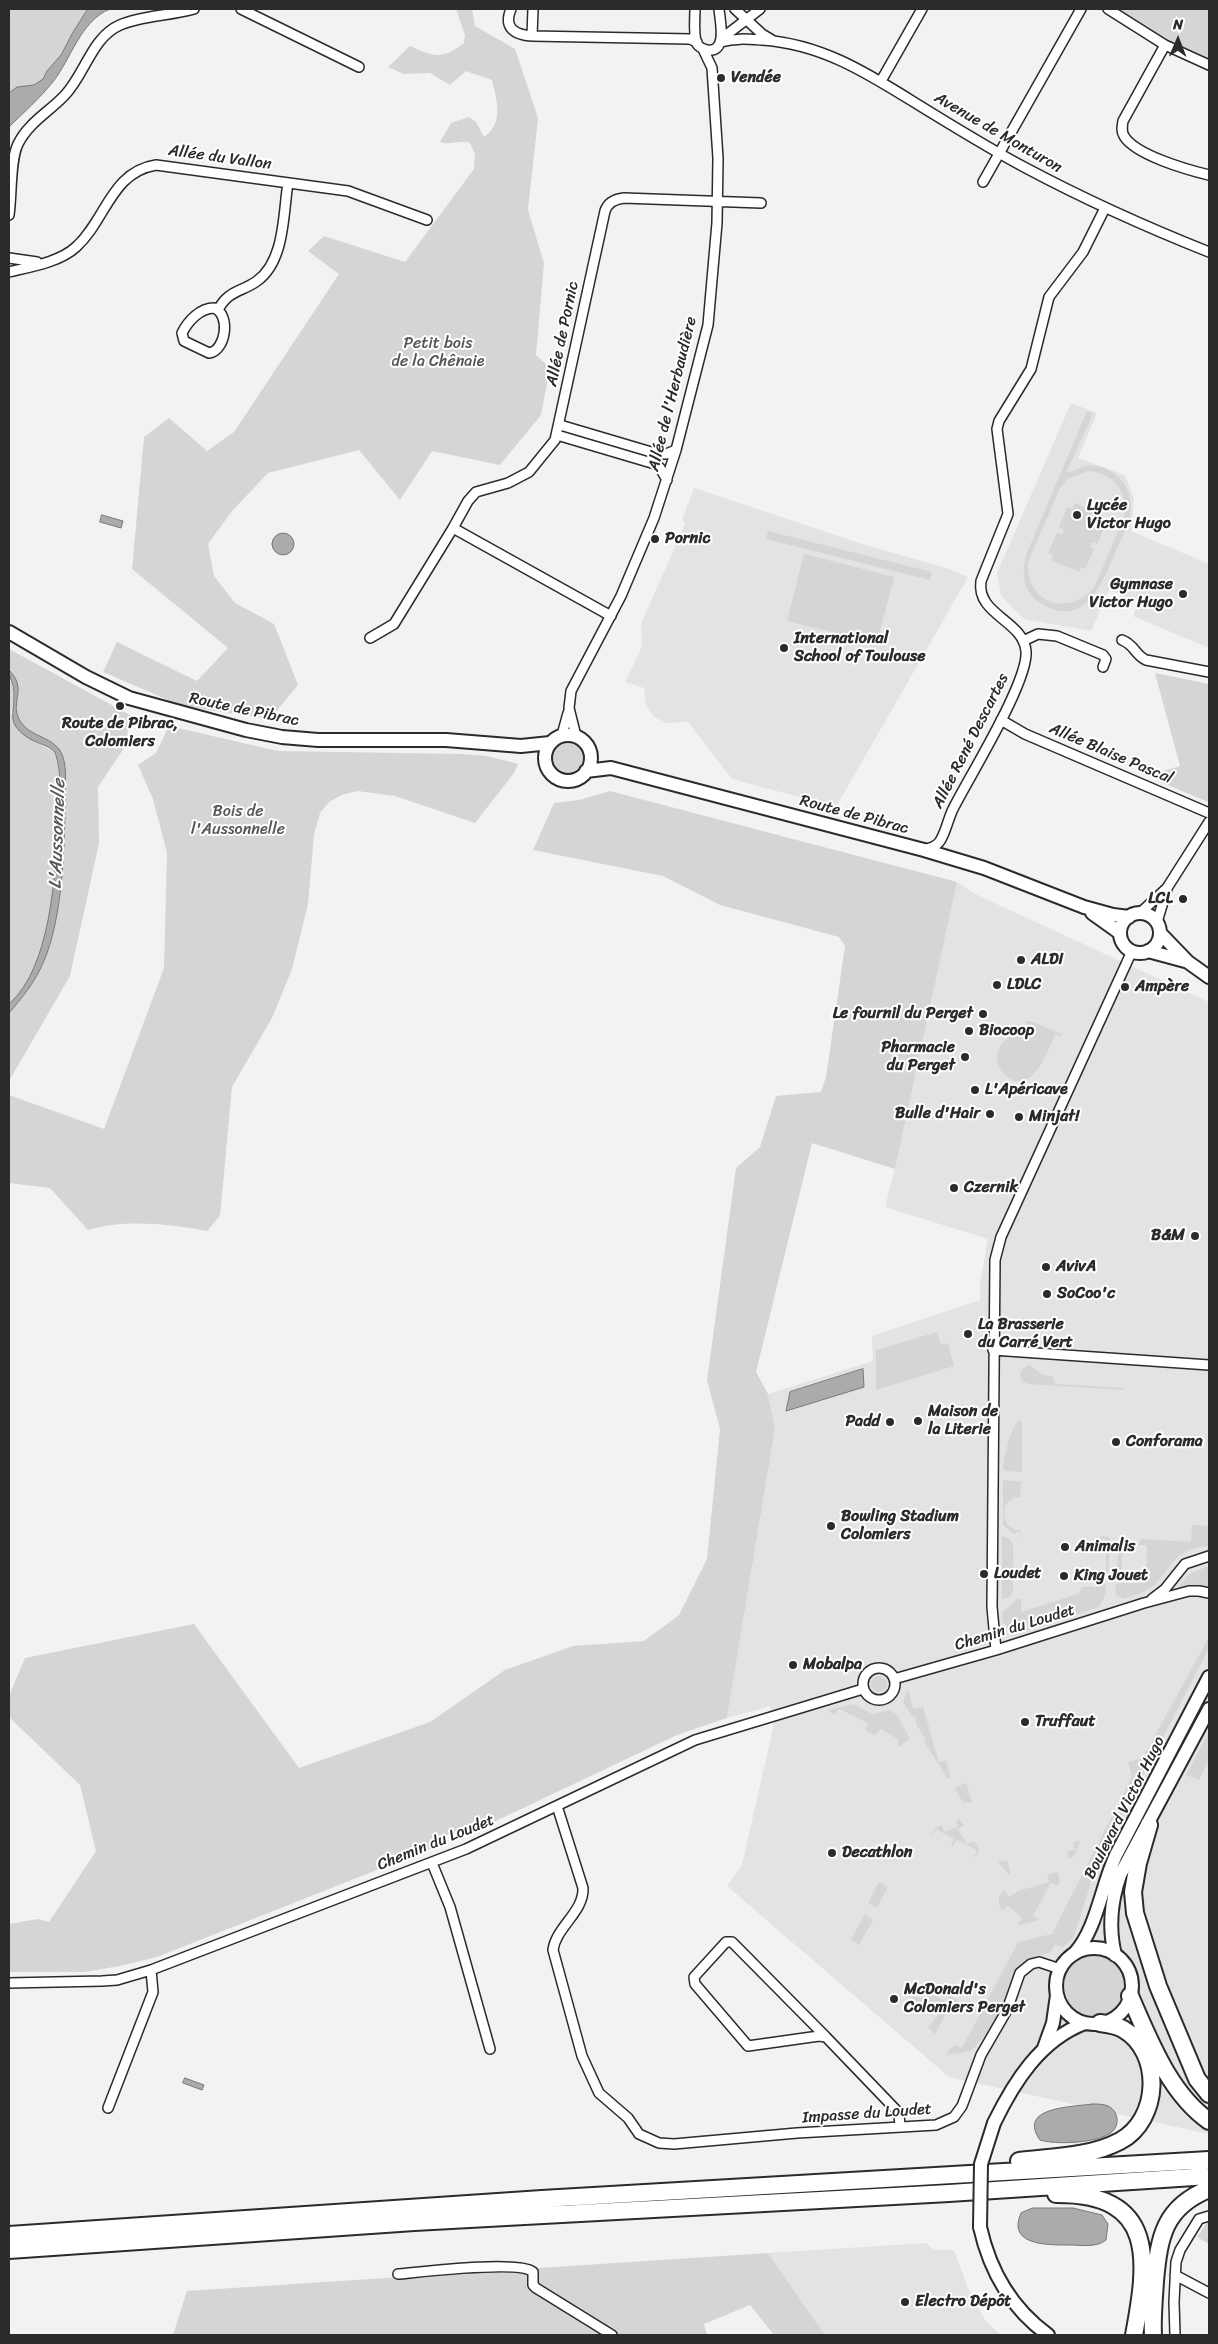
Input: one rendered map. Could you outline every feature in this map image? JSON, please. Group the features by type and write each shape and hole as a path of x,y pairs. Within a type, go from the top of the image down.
{"highway":[{"path":"1149,1824 1138,1863 1134,1892 1135,1913 1158,1986 1197,2079 1209,2094"},
{"path":"1130,1996 1168,2073 1191,2105 1209,2121"},
{"path":"880,2178 1074,2154 1100,2149 1121,2141 1144,2119 1150,2103 1152,2086 1150,2071 1142,2050 1132,2036 1122,2028 1093,2023"},
{"path":"9,2235 880,2178 1209,2160"},
{"path":"9,2250 414,2222 949,2193 1209,2176"},
{"path":"1153,2335 1157,2259 1163,2230 1182,2205 1196,2194 1209,2189"},
{"path":"949,2193 1060,2194 1088,2196 1110,2203 1127,2217 1137,2229 1141,2242 1142,2282 1134,2335"}],"main road":[{"name":"Route de Pibrac","path":"9,632 86,677 129,698 282,738 477,741 521,746 550,743"},
{"path":"562,736 576,736 585,743 589,750 590,761 586,771 575,779 562,780 551,773 545,761 545,753 550,743 562,736"},
{"name":"Route de Pibrac","path":"521,746 534,752 545,761"},
{"name":"Route de Pibrac","path":"589,750 596,758 611,768 924,850 984,868 1084,907 1113,915 1135,915"},
{"name":"Route de Pibrac","path":"586,771 611,768"},
{"name":"Route de Pibrac","path":"1084,907 1120,933"},
{"path":"1159,928 1157,944 1148,951 1138,953 1125,946 1120,933 1122,926 1135,915 1150,916 1188,962 1209,977"},
{"path":"1148,951 1188,962"},
{"name":"Boulevard Victor Hugo","path":"1074,1954 1087,1938 1103,1885 1116,1855 1209,1677"},
{"name":"Boulevard Victor Hugo","path":"1114,1955 1110,1925 1113,1896 1120,1875 1209,1709"},
{"path":"1043,2050 1053,2023 1057,1995 1057,1977 1060,1969 1074,1954 1094,1948 1114,1955 1122,1961 1131,1977 1130,1996 1122,2011 1115,2017 1093,2023 1060,2036 1028,2066 1005,2101 994,2123 981,2164 980,2227 989,2259 999,2284 1025,2316 1048,2335"},
{"path":"1057,1995 1067,2013 1093,2023"}],"street":[{"path":"9,215 12,194 13,157 17,145 33,123 66,94 83,71 102,37 126,22 194,9"},
{"path":"241,9 359,67"},
{"path":"511,9 509,19 512,30 518,34 532,36 533,9"},
{"path":"694,9 700,46"},
{"name":"Allée de l'Herbaudière","path":"562,736 574,682 611,616 642,548 667,480 708,326 718,201 717,133 712,68 720,43 719,9"},
{"path":"720,43 760,9"},
{"path":"881,82 922,9"},
{"path":"983,182 1081,9"},
{"path":"1108,9 1165,45 1209,65"},
{"name":"Avenue de Monturon","path":"739,10 762,34 774,41"},
{"name":"Avenue de Monturon","path":"532,36 690,39 710,50 720,43 739,39 800,45 833,56 881,82 1000,154 1105,208 1209,252"},
{"path":"1165,45 1123,121 1122,132 1129,143 1150,154 1175,166 1209,175"},
{"name":"Allée de l'Herbaudière","path":"700,46 712,68"},
{"name":"Allée du Vallon","path":"9,272 65,255 78,246 122,181 142,168 162,164 348,191 427,220"},
{"name":"Allée du Vallon","path":"218,310 230,294 256,282 271,267 278,246 288,183"},
{"name":"Allée de Pornic","path":"370,638 394,624 473,496 487,488 508,483 529,472 546,453 557,435 607,206 616,199 624,198 718,201"},
{"path":"718,201 761,203"},
{"path":"1103,667 1106,659 1103,655 1057,636 1038,634 1023,641 986,605 980,591 981,581 1008,514 997,429 1031,369 1049,297 1083,252 1105,208"},
{"name":"Allée du Vallon","path":"9,258 42,262"},
{"path":"205,309 218,310 222,318 224,330 215,352 205,353 183,340 182,331 197,315 205,309"},
{"path":"560,425 658,454 666,454 676,450"},
{"path":"557,435 655,464 660,468 667,480"},
{"path":"452,528 611,616"},
{"path":"1122,640 1132,645 1139,656 1146,660 1209,672"},
{"name":"Allée René Descartes","path":"924,850 935,846 941,840 948,820 1002,720 1024,669 1026,650 1023,641"},
{"name":"Allée de l'Herbaudière","path":"569,708 576,736"},
{"name":"Allée Blaise Pascal","path":"1002,720 1025,734 1209,813"},
{"path":"1135,915 1167,888 1209,822"},
{"path":"1159,928 1167,888"},
{"path":"996,1650 992,1619 994,1260 1001,1238 1132,951"},
{"path":"993,1350 1209,1365"},
{"name":"Chemin du Loudet","path":"1144,1603 1159,1595 1185,1564 1209,1556"},
{"name":"Chemin du Loudet","path":"894,1679 996,1650 1144,1603 1189,1591 1199,1590 1209,1594"},
{"path":"873,1669 886,1669 894,1679 893,1693 882,1700 868,1697 863,1689 865,1674 873,1669"},
{"name":"Chemin du Loudet","path":"9,1983 117,1980 152,1970 466,1849 695,1740 863,1689"},
{"name":"Impasse du Loudet","path":"557,1806 582,1883 583,1893 580,1902 555,1941 554,1955 584,2063 603,2098 621,2111 639,2134 659,2143 674,2144 936,2125 954,2117 969,2090 981,2055 1011,2001 1020,1973 1031,1964 1039,1962 1060,1969"},
{"path":"432,1863 450,1907 490,2048"},
{"path":"826,2037 819,2036 748,2046 695,1984 694,1977 726,1942 732,1942 826,2037 899,2113 900,2127"},
{"path":"108,2108 153,1992 152,1970"},
{"path":"1175,2335 1175,2274 1180,2250 1199,2218 1209,2216"},
{"path":"398,2274 524,2267 532,2272 533,2285 536,2288 612,2335"},
{"path":"1175,2274 1209,2293"}],"shaded area":[{"name":"Lycée Victor Hugo","path":"1071,403 1097,413 1078,458 1125,475 1134,499 1131,531 1209,564 1209,648 1133,616 1138,602 1109,590 1091,631 1024,619 1001,596 997,573"},
{"name":"International School of Toulouse","path":"694,488 862,544 946,568 968,577 836,807 732,779 688,722 667,723 654,717 646,705 644,688 625,682 642,644 641,624 685,524 682,520"},
{"path":"957,882 975,894 1209,1002 1209,2134 949,2077 727,1886 742,1865 774,1724 770,1706 727,1718 775,1431 768,1394 873,1361 872,1336 980,1300 980,1284 988,1239 885,1207 895,1169"},
{"path":"926,2243 934,2250 954,2250 968,2288 985,2320 1001,2335 825,2335 768,2253"}],"green space":[{"path":"9,9 98,9 48,78 9,108"},
{"name":"Petit bois de la Chênaie","path":"456,9 472,9 475,26 515,49 538,118 528,210 544,263 536,355 550,368 541,415 500,465 432,451 400,500 359,450 268,473 232,511 208,544 214,576 235,603 274,624 298,685 270,719 182,706 103,672 117,642 197,681 228,648 132,569 144,437 169,418 207,451 234,432 339,274 308,251 324,236 405,262 474,169 475,155 470,143 440,142 451,123 469,117 476,122 484,137 490,131 497,118 496,96 492,80 466,71 450,85 430,73 404,74 388,67 410,46 425,53 438,55 450,52 464,43 465,35"},
{"path":"1108,9 1209,9 1209,65"},
{"path":"1087,411 1093,414 1066,473 1088,466 1098,466 1115,474 1121,480 1130,497 1130,516 1125,531 1096,592 1078,608 1067,611 1054,610 1033,598 1029,593 1024,575 1026,555","holes":["1088,471 1105,475 1117,485 1124,499 1124,517 1094,588 1083,597 1072,602 1061,604 1050,602 1034,588 1029,576 1028,562 1059,490 1067,479"]},
{"path":"1075,503 1103,515 1101,521 1106,523 1097,544 1092,542 1090,547 1094,549 1085,569 1081,567 1079,572 1051,560 1053,555 1048,553 1057,533 1062,534 1064,530 1059,527 1067,507 1072,509"},
{"path":"768,531 932,572 930,580 766,539"},
{"path":"804,554 894,577 877,643 787,621"},
{"path":"9,649 130,715 126,745 98,787 99,843 70,976 9,1081 9,1013 40,970 50,945 59,903 62,880 66,772 64,759 60,752 49,742 29,731 19,720 16,707 18,689 15,677 9,670"},
{"path":"1155,673 1209,684 1208,802 1158,781 1160,772 1180,766"},
{"path":"9,680 13,688 11,714 32,741 55,752 59,769 60,788 55,869 48,920 34,968 23,988 9,1004"},
{"name":"Bois de l'Aussonnelle","path":"169,726 278,751 462,754 487,756 518,764 514,773 475,823 395,796 357,791 342,795 329,802 320,813 314,834 308,904 292,969 272,1018 232,1087 220,1216 207,1231 147,1224 117,1225 88,1230 50,1188 9,1183 9,1095 104,1129 164,968 167,853 153,799 138,765 156,753"},
{"path":"567,741 579,745 583,757 579,769 567,773 555,769 551,757 555,745"},
{"path":"610,791 957,882 895,1169 812,1143 756,1372 768,1394 775,1430 727,1718 677,1735 460,1838 454,1832 445,1836 445,1843 157,1957 84,1972 9,1972 9,1924 38,1919 49,1922 96,1851 80,1785 9,1717 9,1696 25,1658 194,1624 299,1768 430,1722 505,1670 573,1646 644,1641 679,1615 707,1559 720,1429 707,1380 736,1168 760,1147 776,1096 821,1092 826,1077 845,946 839,937 720,905 663,876 533,850 554,803 579,800"},
{"path":"1026,1021 1031,1021 1061,1034 1062,1037 1055,1034 1041,1065 1027,1080 1018,1082 1009,1078 999,1068 997,1060 1000,1047 1004,1042 1015,1034 1029,1029"},
{"path":"937,1332 941,1345 948,1343 954,1366 876,1390 876,1350"},
{"path":"1029,1365 1043,1375 1052,1376 1056,1384 1123,1388 1123,1390 1028,1384 1022,1381 1020,1374 1022,1369"},
{"path":"1020,1420 1022,1422 1022,1472 1006,1471 1003,1469 1008,1443 1016,1423"},
{"path":"1004,1480 1021,1482 1020,1497 1014,1497 1006,1504 1004,1514 1008,1525 1021,1531 1021,1540 1020,1532 1015,1532 1015,1535 1003,1525"},
{"path":"1192,1525 1209,1526 1209,1546 1197,1548 1181,1555 1152,1587 1145,1591 1123,1599 1116,1595 1115,1586 1118,1583 1146,1583 1147,1545 1138,1545 1141,1539 1191,1542"},
{"path":"1002,1536 1010,1539 1013,1545 1013,1590 1010,1597 1002,1599"},
{"path":"1101,1536 1108,1537 1110,1540 1108,1573 1105,1577 1098,1574 1106,1573 1106,1539 1098,1539"},
{"path":"1122,1538 1127,1538 1129,1544 1122,1545 1122,1575 1128,1577 1119,1577 1116,1574"},
{"path":"1209,1567 1209,1588 1198,1585 1176,1590 1189,1574"},
{"path":"1101,1583 1105,1583 1106,1590 1104,1599 1099,1607 1021,1632 1010,1631 1003,1622 1002,1613 1017,1599 1021,1599 1021,1612 1078,1594 1082,1587 1098,1587"},
{"path":"1209,1637 1209,1648 1158,1747 1151,1743"},
{"path":"876,1676 882,1676 887,1681 885,1690 876,1692 871,1687 871,1681"},
{"path":"908,1688 913,1709 923,1707 939,1762 946,1760 951,1779 947,1778 924,1741 926,1740 916,1724 916,1718 911,1715 903,1702"},
{"path":"854,1704 872,1714 890,1710 897,1715 910,1739 899,1747 897,1746 899,1740 881,1729 875,1735 866,1731 868,1723 839,1709 834,1715 828,1710"},
{"path":"1209,1732 1209,1759 1199,1780 1186,1775"},
{"path":"1150,1749 1155,1751 1095,1869 1074,1937 1063,1947 1054,1945 1051,1952 1030,1958 1016,1971 1005,2002 988,2032 970,2051 947,2055 947,2052 955,2045 962,2048 1018,1942 1052,1934 1132,1777 1128,1762 1146,1757 1145,1751"},
{"path":"965,1783 972,1803 963,1802 954,1788"},
{"path":"959,1819 964,1825 958,1829 967,1844 974,1841 979,1849 976,1857 974,1857 977,1850 957,1840 953,1846 951,1845 954,1839 936,1829 932,1836 935,1828 942,1825 944,1832 958,1827 956,1820"},
{"path":"1081,1840 1073,1857 1068,1859 1067,1852 1075,1849 1073,1843"},
{"path":"1007,1860 1011,1875 998,1862"},
{"path":"1058,1872 1060,1881 1058,1886 1051,1883 1033,1916 1040,1920 1019,1925 1022,1918 1008,1906 1002,1911 999,1904 999,1896 1005,1890 1009,1897 1018,1891 1049,1882 1047,1875"},
{"path":"879,1882 888,1887 877,1908 868,1903"},
{"path":"865,1914 873,1920 859,1945 851,1939"},
{"path":"1088,1956 1100,1956 1111,1961 1119,1969 1124,1980 1122,1998 1111,2011 1100,2016 1088,2016 1077,2011 1069,2003 1064,1992 1064,1980 1069,1969 1077,1961"},
{"path":"930,1993 946,2002 950,1995 959,2003 959,2008 951,2005 935,2034 928,2027 942,2010 933,2003 926,2010 910,1996 921,1998"},
{"path":"1209,2220 1209,2244 1197,2237"},
{"path":"768,2253 825,2335 774,2335 750,2305 704,2324 707,2335 173,2335 187,2291"}],"water":[{"path":"88,9 110,9 91,22 52,83 9,127 9,93 17,87 34,85 43,79 47,71 61,55"},
{"path":"102,515 123,521 121,528 100,522"},
{"path":"283,533 291,536 294,544 291,552 283,555 275,552 272,544 275,536"},
{"name":"L'Aussonnelle","path":"9,670 17,683 16,706 19,719 29,730 49,741 60,750 66,776 63,858 55,925 50,945 40,970 9,1013 9,1004 23,988 34,968 48,920 55,869 60,788 59,769 55,752 22,734 14,724 14,689"},
{"path":"863,1369 864,1387 786,1411 790,1392"},
{"path":"185,2078 204,2085 202,2090 183,2083"},
{"path":"1093,2104 1106,2105 1115,2112 1117,2124 1109,2134 1075,2142 1047,2142 1040,2140 1035,2129 1035,2121 1041,2115 1060,2108"},
{"path":"1033,2208 1073,2208 1102,2215 1108,2224 1106,2240 1102,2243 1088,2246 1041,2244 1024,2238 1019,2232 1018,2224 1021,2213"}],"place":[{"name":"Vendée","path":"721,78"},
{"name":"Lycée Victor Hugo","path":"1077,515"},
{"name":"Pornic","path":"655,539"},
{"name":"Gymnase Victor Hugo","path":"1183,594"},
{"name":"International School of Toulouse","path":"784,648"},
{"name":"Route de Pibrac, Colomiers","path":"120,706"},
{"name":"LCL","path":"1183,899"},
{"name":"ALDI","path":"1021,960"},
{"name":"LDLC","path":"997,985"},
{"name":"Ampère","path":"1125,987"},
{"name":"Le fournil du Perget","path":"983,1014"},
{"name":"Biocoop","path":"969,1031"},
{"name":"Pharmacie du Perget","path":"965,1057"},
{"name":"L'Apéricave","path":"975,1090"},
{"name":"Bulle d'Hair","path":"990,1114"},
{"name":"Minjat!","path":"1019,1117"},
{"name":"Czernik","path":"954,1188"},
{"name":"B&M","path":"1195,1236"},
{"name":"AvivA","path":"1046,1267"},
{"name":"SoCoo'c","path":"1047,1294"},
{"name":"La Brasserie du Carré Vert","path":"968,1334"},
{"name":"Maison de la Literie","path":"918,1421"},
{"name":"Padd","path":"890,1422"},
{"name":"Conforama","path":"1116,1442"},
{"name":"Bowling Stadium Colomiers","path":"831,1526"},
{"name":"Animalis","path":"1065,1547"},
{"name":"Loudet","path":"984,1574"},
{"name":"King Jouet","path":"1064,1576"},
{"name":"Mobalpa","path":"793,1665"},
{"name":"Truffaut","path":"1025,1722"},
{"name":"Decathlon","path":"832,1853"},
{"name":"McDonald's Colomiers Perget","path":"894,1999"},
{"name":"Electro Dépôt","path":"905,2302"}]}
